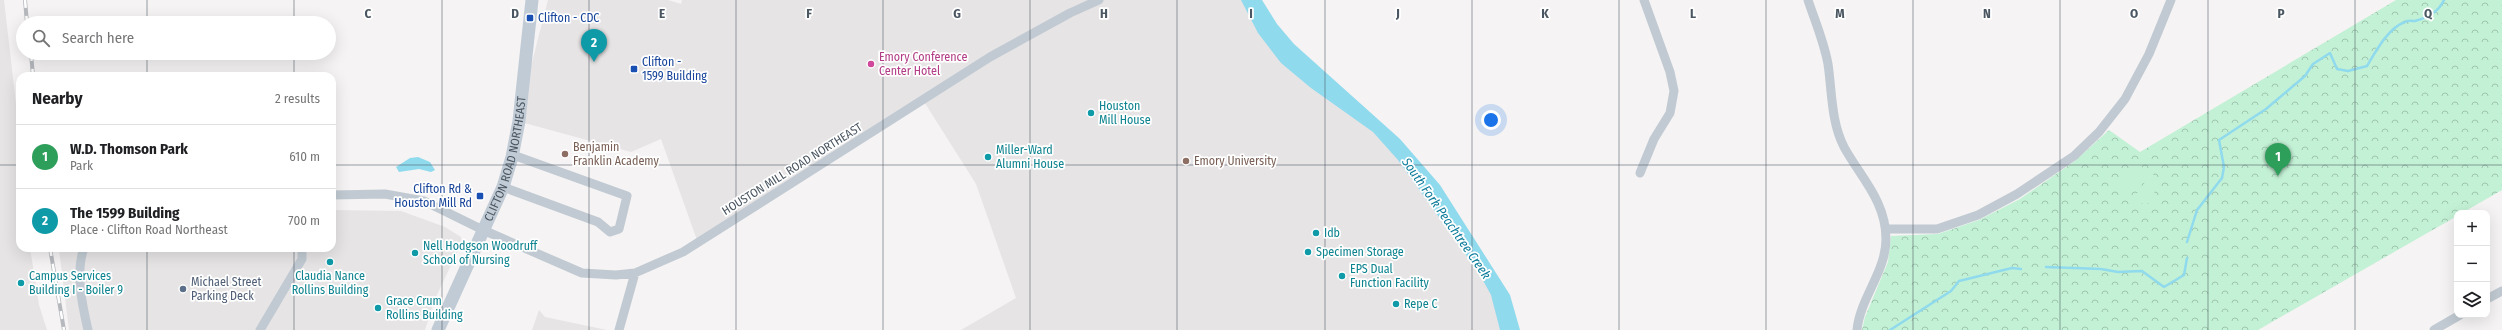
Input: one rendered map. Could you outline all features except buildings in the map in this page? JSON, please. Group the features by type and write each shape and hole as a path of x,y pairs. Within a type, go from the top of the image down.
{"main road":[{"name":"CLIFTON ROAD NORTHEAST","path":"438,330 503,186 513,155 519,121 532,0"}],"street":[{"name":"HOUSTON MILL ROAD NORTHEAST","path":"336,195 372,194 412,198 436,206 483,230 582,273 616,276 635,273 683,252 990,57 1070,13 1099,0"},
{"path":"1640,173 1656,135 1670,112 1674,91 1670,72 1644,0"},
{"path":"1808,0 1823,43 1837,130 1844,146 1876,195 1886,229 1883,261 1859,316 1857,330"},
{"path":"1886,229 1937,229 1978,215 2017,194 2074,156 2099,132 2125,99 2149,54 2171,0"},
{"path":"503,186 598,222 610,232 619,229 627,196 513,155"},
{"path":"82,252 80,257 79,274 88,330"},
{"path":"260,330 302,259 302,252"},
{"path":"619,330 635,273"},
{"path":"2490,297 2502,291"},
{"path":"2434,330 2455,318"}],"shaded area":[{"path":"0,0 4,0 16,104 16,252 31,252 39,305 47,330 0,330"},
{"name":"Emory University","path":"548,0 668,0 681,4 682,0 1252,0 1269,32 1374,123 1468,244 1507,330 961,330 1016,298 976,184 923,100 698,243 661,139 631,152 517,121"},
{"path":"336,210 401,211 445,227 461,237 462,242 434,301 425,330 69,330 59,252 336,252"},
{"path":"539,310 545,317 607,330 532,330"}],"green space":[{"path":"2396,0 2502,0 2502,190 2467,210 2454,210 2454,218 2258,330 1862,330 1865,317 1888,262 1891,236 1938,234 1979,220 2020,199 2075,161 2109,130 2140,152"},
{"path":"2135,162 2146,170 2130,196 2118,188"},
{"path":"2151,173 2162,180 2146,206 2134,198"}],"water":[{"name":"South Fork Peachtree Creek","path":"1241,0 1262,0 1277,24 1294,44 1400,139 1440,185 1510,295 1520,330 1500,330 1491,295 1479,273 1398,160 1373,132 1311,88 1281,63 1258,33"},
{"path":"418,157 430,162 435,170 431,172 419,169 399,172 396,167 410,158"}],"waterway":[{"path":"2187,242 2197,210 2222,178 2224,167 2219,140 2266,109 2305,76 2313,64 2330,53 2337,69 2348,71 2367,66 2383,41 2393,29 2406,21 2415,21 2428,16 2436,11 2444,0"},
{"path":"2046,267 2101,269 2118,272 2142,271 2164,287 2184,275 2187,258"},
{"path":"1890,330 1951,291 1959,281 2012,268 2021,269"}],"railway":[{"path":"25,0 26,16"},
{"path":"32,60 33,72"},
{"path":"51,252 64,330"}],"place":[{"name":"Clifton - CDC","path":"530,18"},
{"name":"The 1599 Building","path":"594,62"},
{"name":"Emory Conference Center Hotel","path":"871,64"},
{"name":"Clifton - 1599 Building","path":"634,69"},
{"name":"Houston Mill House","path":"1091,113"},
{"name":"Benjamin Franklin Academy","path":"565,154"},
{"name":"Miller-Ward Alumni House","path":"988,157"},
{"name":"Emory University","path":"1186,161"},
{"name":"W.D. Thomson Park","path":"2278,176"},
{"name":"Clifton Rd & Houston Mill Rd","path":"480,196"},
{"name":"Idb","path":"1316,233"},
{"name":"Specimen Storage","path":"1308,252"},
{"name":"Nell Hodgson Woodruff School of Nursing","path":"415,253"},
{"name":"Claudia Nance Rollins Building","path":"330,262"},
{"name":"EPS Dual Function Facility","path":"1342,276"},
{"name":"Campus Services Building I - Boiler 9","path":"21,283"},
{"name":"Michael Street Parking Deck","path":"183,289"},
{"name":"Repe C","path":"1396,304"},
{"name":"Grace Crum Rollins Building","path":"378,308"}]}
